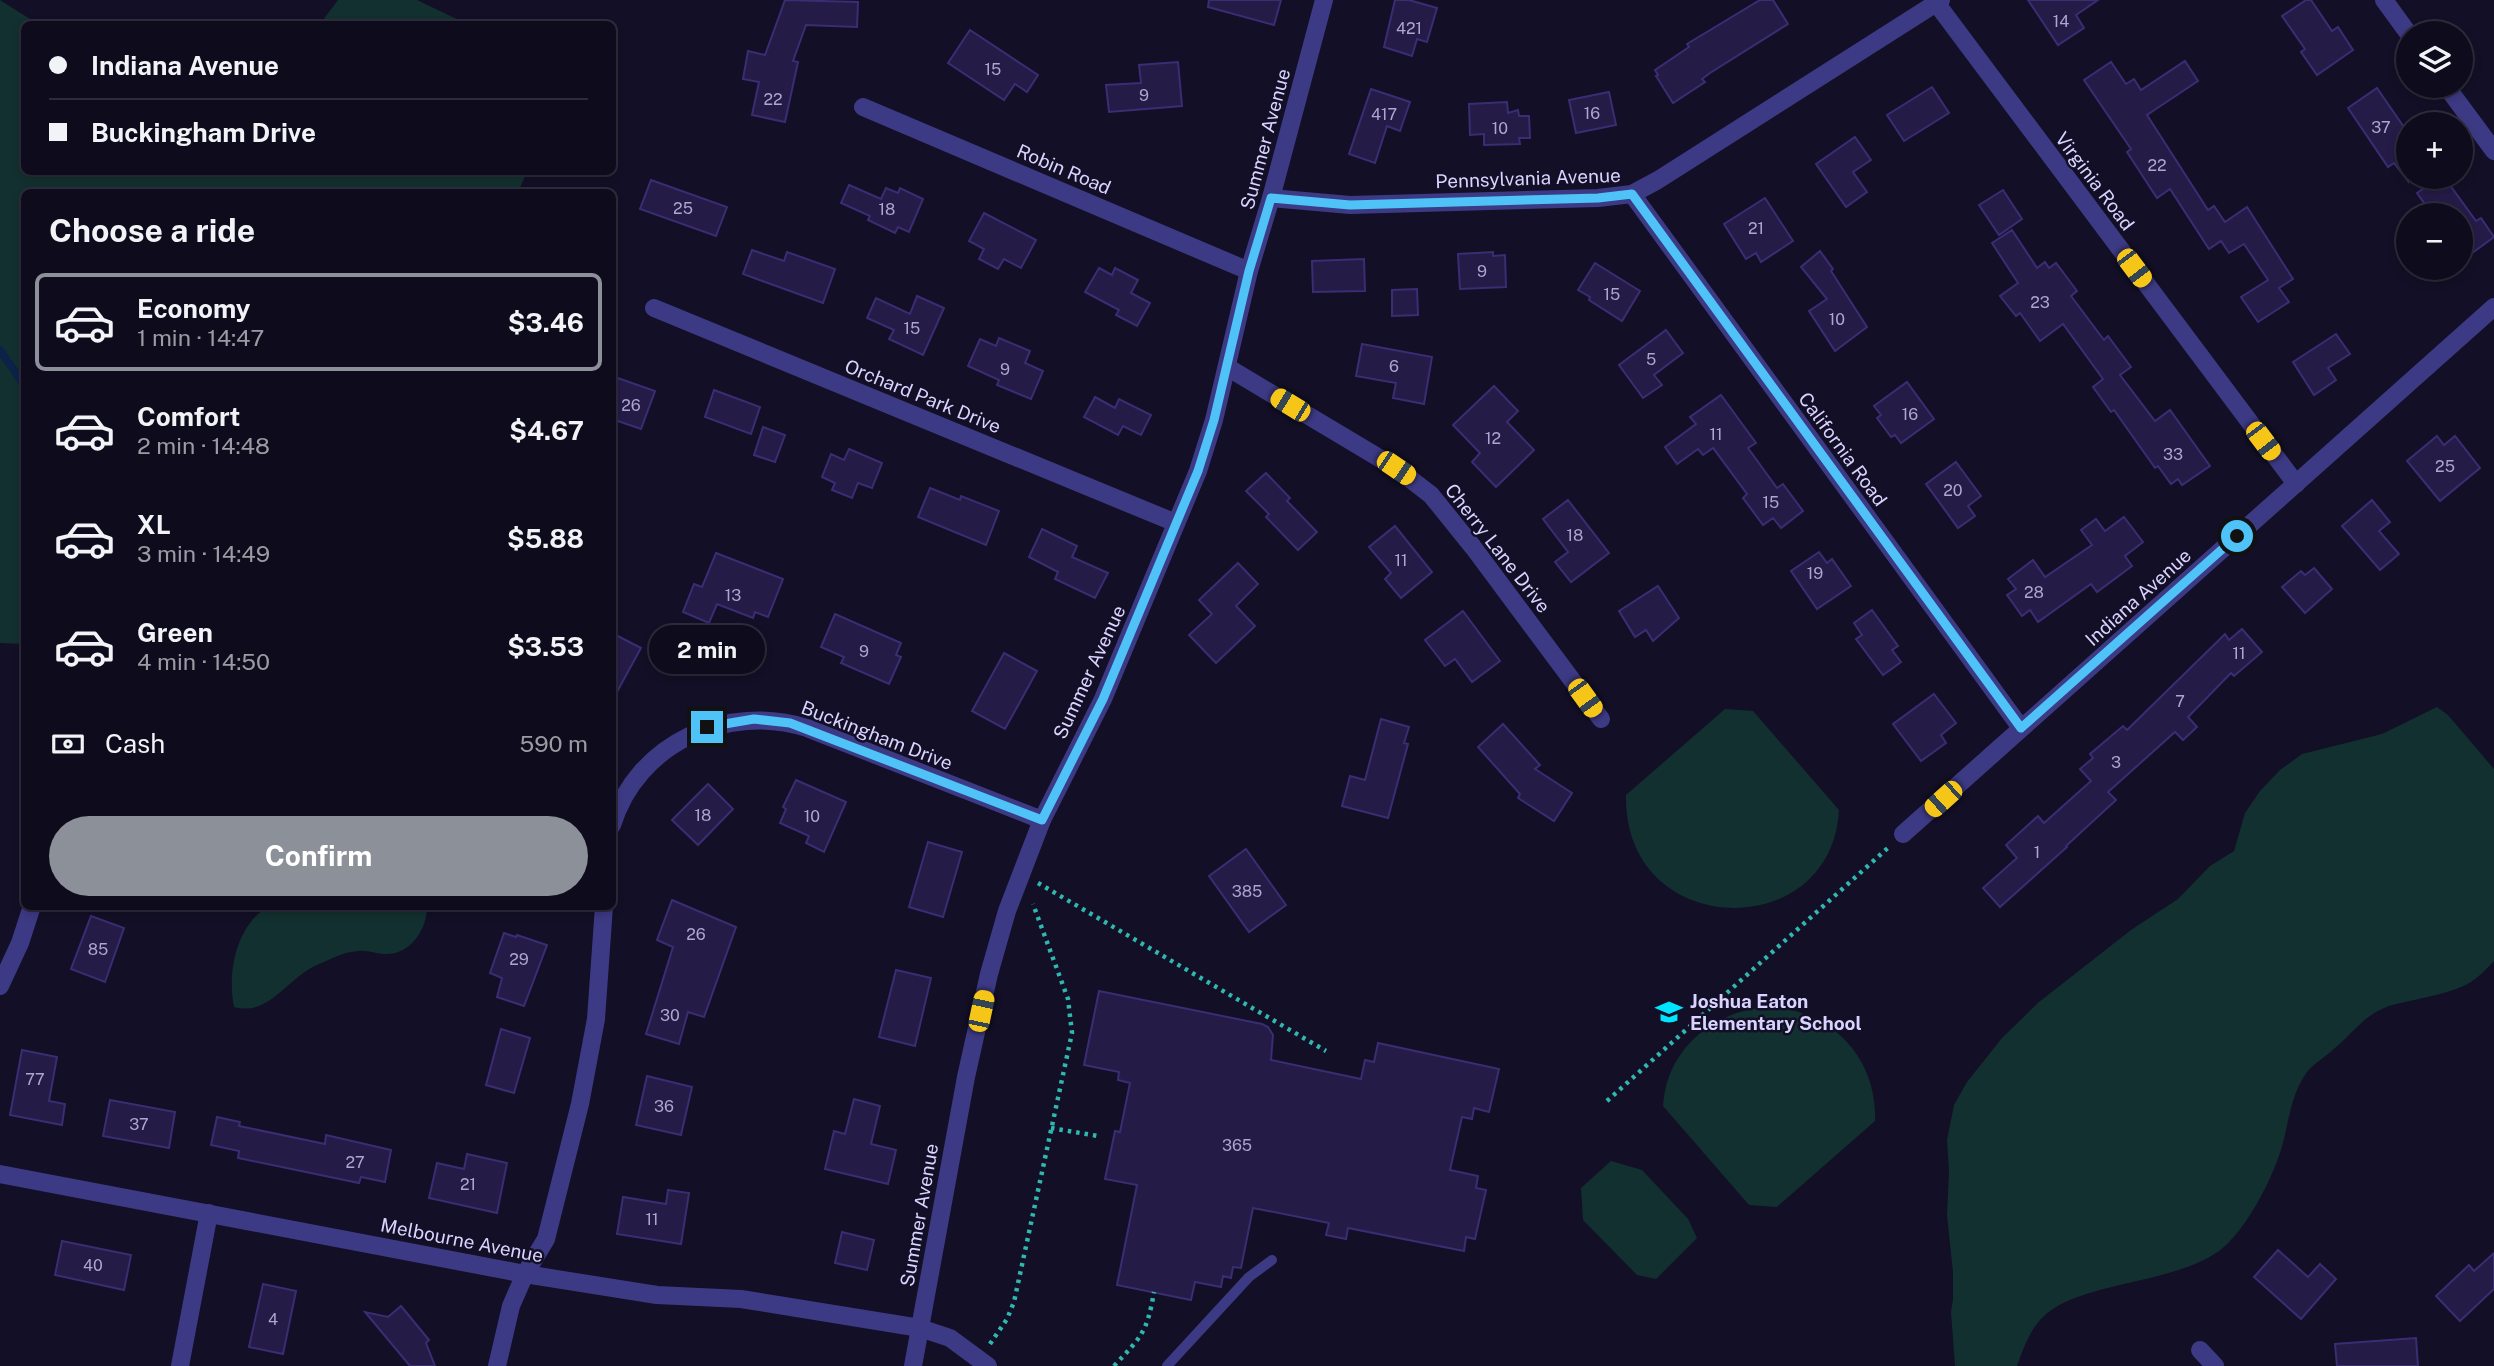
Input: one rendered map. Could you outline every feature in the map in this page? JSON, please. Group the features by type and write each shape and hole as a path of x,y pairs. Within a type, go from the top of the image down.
{"street":[{"name":"Summer Avenue","path":"913,1366 966,1077 989,974 1007,911 1042,820 1103,699 1198,471 1227,367 1249,271 1324,0"},
{"path":"2384,0 2399,21"},
{"name":"Pennsylvania Avenue","path":"1271,198 1350,205 1598,198 1632,194 1670,173 1937,1"},
{"name":"Virginia Road","path":"1937,1 2295,484"},
{"path":"2455,98 2494,151"},
{"name":"Robin Road","path":"863,107 1249,271"},
{"name":"California Road","path":"1632,194 2021,728"},
{"name":"Indiana Avenue","path":"1903,834 2494,307"},
{"name":"Orchard Park Drive","path":"654,308 1176,523"},
{"name":"Cherry Lane Drive","path":"1227,367 1396,468 1431,495 1466,537 1601,719"},
{"name":"Buckingham Drive","path":"616,816 639,776 664,751 707,727 754,719 774,720 807,728 1042,820"},
{"path":"0,986 20,943 31,910"},
{"path":"497,1366 507,1317 524,1274 546,1239 580,1104 596,1019 604,910"},
{"name":"Melbourne Avenue","path":"0,1174 524,1274 657,1295 741,1299 920,1328 950,1338 984,1363"},
{"path":"180,1366 209,1213"},
{"path":"2200,1350 2215,1366"}],"lane":[{"path":"1167,1366 1250,1277 1272,1260"}],"path":[{"path":"1608,1101 1903,834"},
{"path":"984,1363 1014,1302 1075,1023 1064,984 1021,872"},
{"path":"1021,872 1326,1051"},
{"path":"1051,1128 1098,1136"},
{"path":"1114,1366 1143,1334 1150,1318 1154,1293"}],"green space":[{"path":"0,0 33,21 21,21 21,175 526,175 519,189 21,189 21,644 0,643"},
{"path":"338,0 417,0 461,21 322,21"},
{"path":"2437,707 2448,715 2494,769 2494,961 2483,973 2457,989 2381,1009 2310,1069 2294,1097 2279,1156 2258,1202 2240,1230 2219,1251 2175,1271 2077,1297 2057,1307 2033,1329 2017,1366 1955,1366 1951,1312 1953,1272 1947,1215 1947,1140 1954,1105 1967,1082 2002,1038 2039,1002 2131,930 2178,899 2210,866 2234,851 2245,813 2260,791 2280,770 2302,754 2382,734"},
{"path":"1725,709 1753,711 1839,810 1828,854 1802,885 1768,903 1729,908 1690,900 1657,878 1634,843 1626,795"},
{"path":"264,910 427,910 421,932 403,950 385,954 362,951 342,954 306,971 268,1002 246,1009 234,1007 232,980 236,951 249,925"},
{"path":"1774,1007 1796,1011 1816,1019 1848,1043 1869,1078 1875,1121 1777,1207 1749,1205 1663,1106 1666,1085 1674,1066 1684,1049 1698,1035 1733,1014"},
{"path":"1611,1161 1642,1170 1688,1219 1697,1238 1656,1279 1637,1275 1583,1220 1581,1188"}],"building":[{"path":"785,0 858,2 857,27 806,25 793,61 798,62 785,122 752,115 759,82 743,79 748,51 765,55"},
{"path":"1209,0 1281,0 1274,25 1208,7"},
{"path":"1395,0 1409,0 1437,8 1427,42 1417,39 1412,56 1384,47"},
{"path":"1760,0 1773,0 1788,24 1710,73 1702,79 1705,82 1673,103 1655,70 1689,47 1687,44"},
{"path":"2028,0 2098,0 2076,15 2084,28 2058,45"},
{"path":"2306,0 2311,0 2332,31 2338,27 2353,50 2317,75 2301,52 2305,49 2282,16"},
{"path":"970,30 1038,75 1027,92 1015,84 1004,100 948,63"},
{"path":"2185,61 2198,81 2147,115 2208,210 2214,206 2225,222 2247,207 2293,279 2279,288 2289,302 2258,322 2241,297 2268,280 2244,244 2229,253 2221,241 2209,249 2170,189 2157,198 2127,152 2131,149 2084,80 2111,62 2126,84 2134,79 2141,90"},
{"path":"1178,62 1182,106 1109,112 1106,85 1141,83 1139,65"},
{"path":"1932,87 1949,113 1904,141 1887,115"},
{"path":"2377,88 2396,116 2396,166 2394,163 2388,167 2348,108"},
{"path":"1371,89 1410,102 1400,131 1387,126 1375,163 1349,154"},
{"path":"1609,92 1616,125 1576,133 1569,100"},
{"path":"1507,102 1508,113 1518,110 1519,116 1529,116 1530,138 1519,138 1520,144 1484,145 1484,134 1470,135 1469,104"},
{"path":"1855,137 1871,160 1853,172 1867,192 1846,207 1816,164"},
{"path":"651,180 727,207 716,236 640,209"},
{"path":"849,185 881,199 886,188 898,193 900,188 923,199 909,232 898,227 895,233 868,220 870,216 841,203"},
{"path":"2423,189 2453,189 2463,203 2424,203 2417,193"},
{"path":"2003,190 2022,219 1999,235 1979,205"},
{"path":"1765,198 1793,241 1761,262 1756,253 1746,259 1724,224"},
{"path":"984,213 1036,240 1021,268 1004,259 998,269 979,259 984,249 969,241"},
{"path":"2473,217 2476,221 2481,218 2494,237 2473,252"},
{"path":"2012,230 2037,268 2045,262 2049,268 2056,263 2077,291 2071,296 2104,340 2108,336 2131,367 2120,375 2155,421 2170,410 2210,466 2182,485 2178,479 2171,484 2158,466 2155,468 2114,410 2111,412 2093,387 2103,379 2063,324 2040,341 2020,313 2016,316 2000,296 2018,283 1992,243"},
{"path":"752,250 784,261 787,252 835,269 823,303 743,274"},
{"path":"1820,251 1867,327 1835,351 1809,311 1827,299 1801,267"},
{"path":"1493,252 1493,256 1505,255 1506,287 1460,289 1458,254"},
{"path":"1364,259 1365,291 1313,292 1312,261"},
{"path":"1595,263 1640,291 1622,321 1578,290"},
{"path":"1099,268 1112,275 1115,268 1138,280 1131,293 1150,303 1137,326 1116,315 1119,310 1085,292"},
{"path":"1417,289 1418,315 1392,316 1392,290"},
{"path":"917,296 944,308 923,355 889,339 894,330 867,318 876,298 910,314"},
{"path":"1666,330 1683,353 1654,375 1662,385 1643,398 1619,365"},
{"path":"2336,334 2350,354 2328,368 2336,380 2314,395 2293,362"},
{"path":"999,338 1030,351 1025,363 1043,371 1031,399 997,385 999,380 968,366 980,339 996,346"},
{"path":"1362,344 1432,357 1424,404 1393,398 1396,383 1356,376"},
{"path":"616,377 655,391 641,429 616,420"},
{"path":"1907,382 1934,419 1901,443 1895,435 1891,437 1877,418 1881,415 1874,406"},
{"path":"1494,386 1518,411 1507,422 1534,450 1496,487 1472,462 1480,453 1453,425"},
{"path":"714,390 760,407 751,434 705,417"},
{"path":"1721,395 1756,443 1748,448 1777,488 1783,484 1803,511 1781,528 1773,518 1763,525 1743,498 1747,494 1713,448 1703,455 1698,449 1677,464 1665,447 1696,424 1690,417"},
{"path":"1095,397 1115,408 1119,399 1151,415 1141,435 1123,426 1118,435 1084,417"},
{"path":"763,427 785,435 775,462 754,455"},
{"path":"2437,436 2444,445 2455,436 2480,468 2440,501 2407,461"},
{"path":"849,449 882,463 872,488 858,483 852,498 832,490 835,483 822,477 831,454 844,460"},
{"path":"1956,462 1981,496 1968,506 1975,516 1958,528 1926,484"},
{"path":"1266,473 1290,498 1287,501 1317,532 1298,550 1266,517 1269,514 1246,491"},
{"path":"930,488 960,500 961,496 999,511 986,545 918,517"},
{"path":"1568,500 1609,553 1571,582 1555,562 1568,552 1543,519"},
{"path":"2372,500 2390,522 2379,531 2399,554 2380,570 2342,526"},
{"path":"2124,517 2143,542 2125,556 2132,566 2097,592 2091,584 2038,622 2030,610 2022,616 2007,595 2016,589 2008,579 2033,560 2045,577 2092,545 2081,530 2096,519 2105,531"},
{"path":"1395,526 1432,572 1401,598 1385,579 1391,573 1369,547"},
{"path":"1042,529 1077,546 1072,557 1108,573 1095,598 1055,579 1058,572 1029,557"},
{"path":"1819,552 1827,563 1832,559 1851,586 1817,609 1791,571"},
{"path":"716,553 783,579 768,617 755,612 753,618 717,604 709,623 683,612 694,584 702,587"},
{"path":"1238,563 1258,584 1236,606 1255,626 1216,663 1189,635 1212,614 1199,600"},
{"path":"2314,568 2332,589 2305,613 2282,587 2301,571 2305,575"},
{"path":"1658,586 1679,618 1653,641 1646,630 1635,637 1619,611"},
{"path":"1872,610 1898,646 1892,650 1901,662 1883,675 1856,639 1862,635 1854,623"},
{"path":"1463,611 1500,661 1472,682 1455,659 1445,666 1425,640"},
{"path":"835,614 901,643 896,655 901,657 889,684 841,663 844,657 821,647"},
{"path":"2242,629 2262,652 2234,676 2231,673 2188,717 2197,727 2183,740 2175,732 2108,792 2116,800 2000,907 1983,888 2017,858 2006,845 2038,816 2044,823 2091,781 2080,769 2093,758 2090,754 2123,726 2127,730 2225,634 2229,640"},
{"path":"616,635 641,648 616,694"},
{"path":"1004,653 1037,671 1005,729 972,711"},
{"path":"1934,694 1956,723 1941,735 1946,743 1921,761 1893,724"},
{"path":"1381,719 1409,727 1404,743 1408,744 1388,818 1342,806 1350,776 1365,780"},
{"path":"1503,724 1540,765 1535,769 1572,793 1554,821 1518,798 1520,794 1478,747"},
{"path":"796,780 846,802 824,852 806,843 809,836 780,823 786,809 783,807"},
{"path":"708,784 733,809 698,845 672,820"},
{"path":"928,842 962,852 943,917 909,907"},
{"path":"1246,849 1286,905 1249,932 1209,876"},
{"path":"672,900 736,927 704,1017 688,1012 679,1044 646,1034 673,947 657,940"},
{"path":"91,916 124,928 105,982 71,969"},
{"path":"504,933 547,945 524,1006 497,997 502,978 490,973"},
{"path":"896,970 931,978 915,1046 879,1037"},
{"path":"1099,991 1262,1024 1268,1027 1273,1035 1271,1060 1361,1079 1365,1060 1374,1062 1378,1043 1499,1069 1489,1112 1474,1108 1472,1119 1462,1117 1450,1170 1478,1176 1476,1188 1486,1190 1475,1239 1466,1237 1464,1251 1348,1228 1346,1239 1326,1235 1329,1223 1253,1208 1241,1268 1233,1267 1231,1278 1223,1276 1221,1287 1195,1282 1191,1300 1117,1285 1137,1185 1105,1179 1115,1131 1120,1132 1130,1083 1118,1080 1119,1072 1084,1065"},
{"path":"501,1029 530,1038 514,1093 486,1085"},
{"path":"22,1050 57,1057 49,1101 65,1104 62,1125 10,1115"},
{"path":"647,1076 692,1087 681,1135 636,1125"},
{"path":"854,1099 880,1106 871,1144 896,1150 888,1184 825,1169 834,1131 845,1134"},
{"path":"110,1100 175,1112 169,1148 103,1136"},
{"path":"217,1117 240,1122 239,1126 325,1144 326,1135 391,1150 385,1182 361,1177 359,1183 238,1158 239,1151 211,1145"},
{"path":"467,1154 507,1163 497,1213 429,1198 437,1163 464,1169"},
{"path":"668,1190 689,1193 681,1244 617,1234 623,1197 666,1204"},
{"path":"842,1232 874,1240 867,1270 835,1263"},
{"path":"62,1241 131,1255 124,1290 55,1275"},
{"path":"2278,1250 2308,1277 2320,1264 2336,1279 2301,1319 2254,1277"},
{"path":"2494,1253 2494,1289 2460,1321 2436,1296 2469,1265 2474,1271"},
{"path":"263,1284 296,1291 283,1354 249,1347"},
{"path":"401,1306 429,1340 426,1343 435,1366 410,1366 365,1312 388,1317"},
{"path":"2416,1338 2418,1366 2337,1366 2335,1344"}],"waterway":[{"path":"0,350 21,381"}],"place":[{"name":"Joshua Eaton Elementary School","path":"1669,1012"}],"route":[{"path":"707,727 754,719 790,723 1042,820 1103,699 1198,471 1214,420 1249,271 1271,198 1350,205 1598,198 1632,194 2021,728 2237,536"}]}
